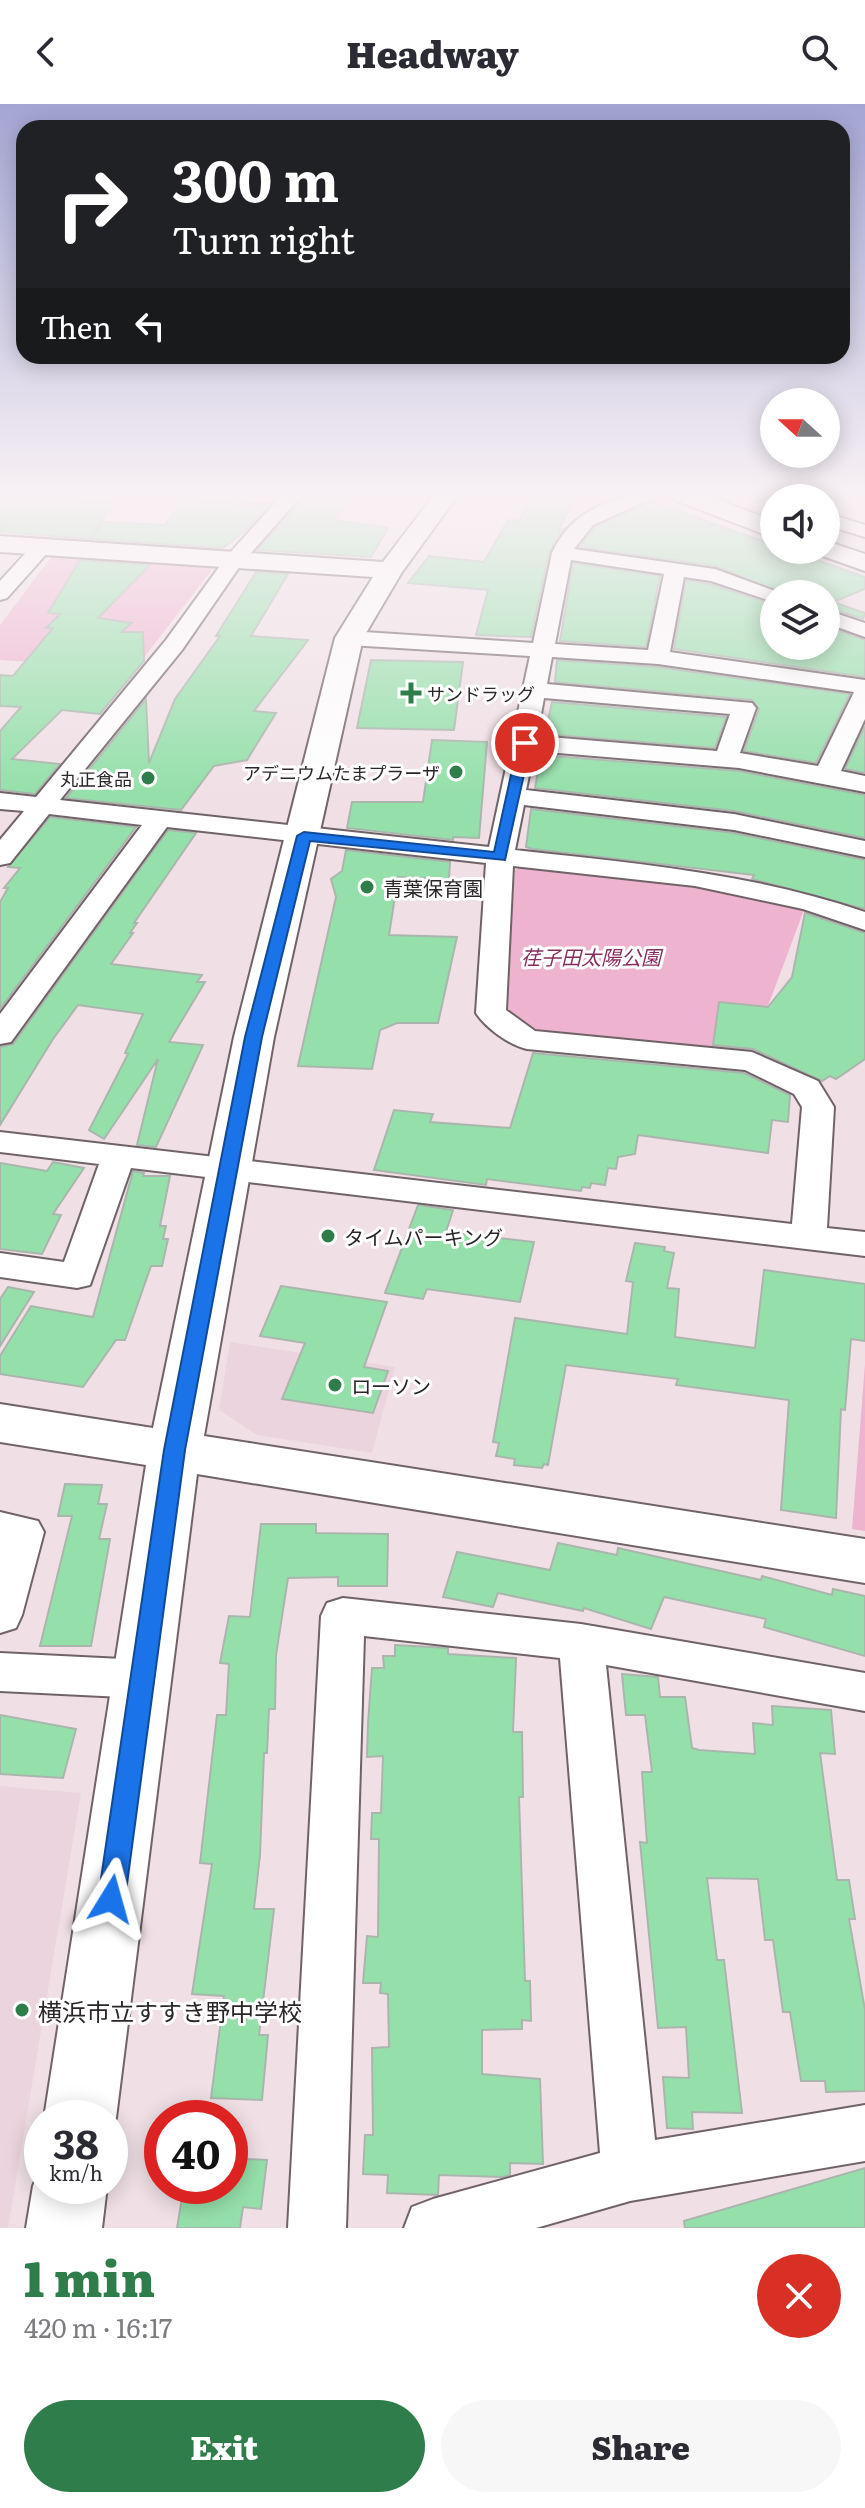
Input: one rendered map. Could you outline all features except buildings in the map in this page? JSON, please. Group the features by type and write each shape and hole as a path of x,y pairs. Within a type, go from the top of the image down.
{"street":[{"path":"0,857 174,645 210,594"},
{"path":"83,2100 175,1450 228,1169 254,1037 349,638 375,594"},
{"path":"554,594 500,857 491,1013 527,1040 752,1061 807,1088 818,1107 809,1237"},
{"path":"658,657 670,594"},
{"path":"840,621 865,630"},
{"path":"349,638 658,657 865,687"},
{"path":"536,690 744,708 726,759"},
{"path":"827,774 865,694"},
{"path":"525,743 726,759 827,774 865,784"},
{"path":"512,796 697,814 790,829 865,849"},
{"path":"0,801 739,885 810,902 865,921"},
{"path":"0,1035 160,819"},
{"path":"0,1142 865,1244"},
{"path":"0,1265 77,1276 118,1157"},
{"path":"0,1423 865,1561"},
{"path":"0,1528 23,1532 0,1615"},
{"path":"317,2228 343,1616 581,1642 865,1692"},
{"path":"581,1642 630,2173"},
{"path":"0,1672 143,1679"},
{"path":"433,2228 630,2173 865,2133"},
{"path":"64,2228 67,2204"}],"shaded area":[{"path":"230,1342 395,1367 372,1453 257,1435 219,1410"},
{"name":"横浜市立すすき野中学校","path":"0,1786 81,1793 29,2100 24,2100 24,2133 8,2228 0,2228"}],"green space":[{"path":"23,594 193,594 135,669 0,660 0,625"},
{"name":"荏子田太陽公園","path":"523,866 760,896 804,910 751,1051 544,1034 505,1014 515,870"},
{"path":"865,1364 865,1531 852,1529"}],"place":[{"name":"サンドラッグ","path":"411,693"},
{"name":"アデニウムたまプラーザ","path":"456,772"},
{"name":"丸正食品","path":"148,778"},
{"name":"青葉保育園","path":"367,887"},
{"name":"タイムパーキング","path":"328,1236"},
{"name":"ローソン","path":"335,1385"},
{"name":"横浜市立すすき野中学校","path":"22,2010"}],"route":[{"path":"111,1899 169,1482 254,1037 304,836 500,857 525,743"}]}
